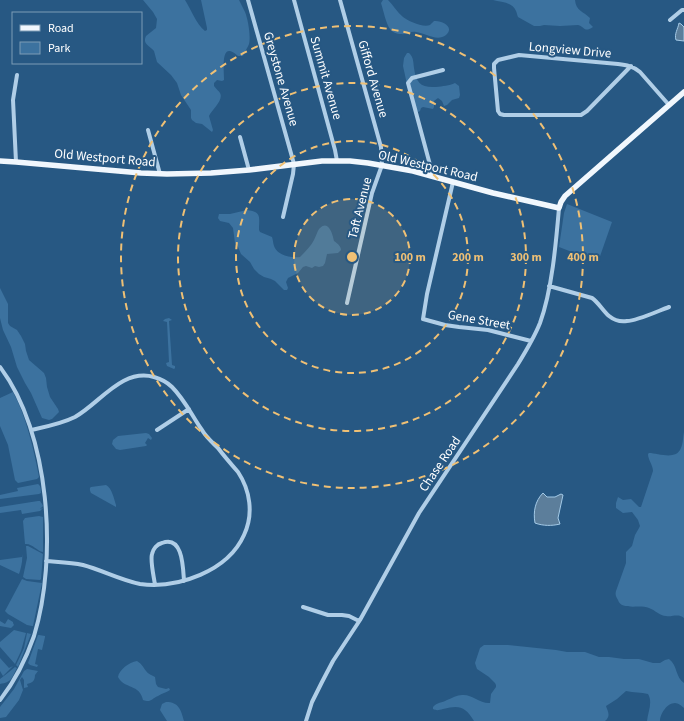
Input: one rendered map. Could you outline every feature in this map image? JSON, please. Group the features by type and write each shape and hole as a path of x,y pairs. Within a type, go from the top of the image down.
{"main road":[{"path":"558,208 565,196 684,92"},
{"name":"Old Westport Road","path":"0,161 160,174 249,170 322,161 368,163 413,171 493,193 558,208"}],"street":[{"name":"Greystone Avenue","path":"248,0 294,164"},
{"name":"Summit Avenue","path":"294,0 338,161"},
{"name":"Gifford Avenue","path":"340,0 381,147 382,165"},
{"path":"670,20 677,13 684,10"},
{"name":"Longview Drive","path":"630,66 587,111 581,115 504,115 500,114 498,111 494,64 501,59 523,55 618,64 630,66 636,68 670,105"},
{"path":"433,176 408,83 412,78 443,70"},
{"path":"16,162 13,100 17,75"},
{"path":"148,130 160,174"},
{"path":"240,137 249,170"},
{"path":"283,217 294,164"},
{"name":"Taft Avenue","path":"347,303 372,193 382,165"},
{"name":"Gene Street","path":"453,182 427,294 423,319 445,325 488,330 531,342"},
{"name":"Chase Road","path":"306,721 312,702 333,661 359,621 419,513 531,342 540,323 549,286 555,248 558,208"},
{"path":"549,286 592,298 607,315 627,322 669,307"},
{"path":"0,367 9,379 17,395 31,430 41,470 47,529 46,561 42,595 33,638 22,665 0,700"},
{"path":"31,430 74,417 86,410 126,379 134,376 151,376 163,380 176,391 207,437 238,472 247,488 249,498 249,523 243,539 235,550 214,568 184,581 155,585 140,584 127,581 81,564 46,561"},
{"path":"157,430 189,409"},
{"path":"155,585 152,554 157,545 165,542 175,544 180,551 184,581"},
{"path":"303,606 328,615 342,614 359,621"}],"green space":[{"path":"143,0 185,0 196,20 205,31 207,28 201,0 239,0 247,19 250,41 243,56 238,56 228,51 226,53 224,58 224,80 217,80 214,83 214,86 220,92 221,96 219,102 209,116 213,130 212,132 202,124 196,123 192,120 191,110 181,95 177,83 157,62 154,51 147,45 145,41 146,36 156,28 157,19"},
{"path":"383,0 388,0 403,17 416,24 427,26 434,21 441,22 448,27 448,32 446,35 439,38 416,32 403,34 395,33 390,29 386,20 381,3"},
{"path":"493,0 575,0 578,9 590,18 589,23 593,27 586,30 578,25 534,26 518,17 512,6"},
{"path":"407,53 409,53 413,58 416,77 420,84 427,87 436,87 455,83 459,86 459,98 452,100 444,106 442,101 438,98 434,101 433,109 423,107 418,112 410,98 403,66 404,58"},
{"path":"567,204 612,222 598,262 559,247 564,213"},
{"path":"247,210 255,212 259,216 260,232 272,237 274,246 278,252 289,257 300,257 314,240 322,226 330,229 334,241 340,246 341,250 338,253 327,254 323,266 315,266 312,268 306,266 303,267 298,273 288,278 286,282 288,288 287,290 284,290 275,281 264,277 254,269 250,262 241,254 235,243 233,228 229,223 220,221 218,218 219,214 230,214"},
{"path":"0,288 8,304 8,323 17,330 21,336 25,344 29,360 44,373 46,378 50,397 59,412 52,419 49,420 42,418 17,367 0,318"},
{"path":"169,318 172,320 169,321 172,365 175,366 174,369 167,366 166,363 169,362 167,322 163,321"},
{"path":"13,392 26,422 39,477 37,479 18,483 15,480 8,445 0,426 0,398"},
{"path":"684,432 684,618 678,615 664,616 645,607 623,605 616,597 616,591 626,563 626,552 632,546 635,535 640,526 638,520 632,512 623,513 616,508 616,503 618,497 623,500 631,499 639,507 641,507 653,471 648,454 671,455 679,452 682,446"},
{"path":"146,433 152,438 151,440 148,438 145,443 147,445 146,446 120,450 116,449 112,444 113,440 118,436"},
{"path":"38,484 41,489 41,493 39,494 0,499 0,495 18,491 17,488"},
{"path":"106,485 111,491 116,507 91,493 91,487"},
{"path":"40,501 43,506 40,509 43,508 40,511 22,514 21,510 0,513 0,507"},
{"path":"39,516 43,517 43,552 28,544 25,544 23,521 25,518"},
{"path":"26,546 43,554 40,580 26,579 23,577 27,558"},
{"path":"22,557 22,564 19,574 0,565 0,560"},
{"path":"22,579 42,583 33,626 27,625 5,611"},
{"path":"8,619 13,622 14,625 11,628 0,626 0,621 5,624"},
{"path":"14,630 26,633 21,651 15,664 0,647 0,642"},
{"path":"27,633 31,634 18,667 16,665 24,648"},
{"path":"38,635 45,637 42,650 38,649 35,664 38,665 37,667 28,663"},
{"path":"484,645 508,645 567,652 585,652 599,657 639,659 653,663 660,663 669,659 674,665 679,678 684,683 684,708 672,703 664,709 660,721 647,721 650,704 648,694 626,691 606,706 608,716 605,721 474,721 468,712 461,708 453,707 438,710 433,709 436,704 460,695 466,695 486,703 490,703 491,694 496,685 489,677 477,669 475,663 480,648"},
{"path":"0,658 9,668 13,666 3,676 0,671"},
{"path":"137,661 148,673 155,677 158,687 166,689 169,688 170,690 146,701 143,700 139,691 121,681 118,677 122,669"},
{"path":"15,667 17,668 11,679 0,684 0,679"},
{"path":"27,669 38,671 34,680 27,684 28,687 24,688 24,680 22,677 20,680 23,690 19,700 6,717 0,718 0,707 14,689 24,671"},
{"path":"166,702 174,703 179,707 184,721 167,721 160,710 162,704"}],"shaded area":[{"path":"679,23 684,27 684,41 676,40"},
{"path":"543,493 547,497 555,497 561,494 563,495 558,518 560,524 541,525 535,523 535,507"}]}
